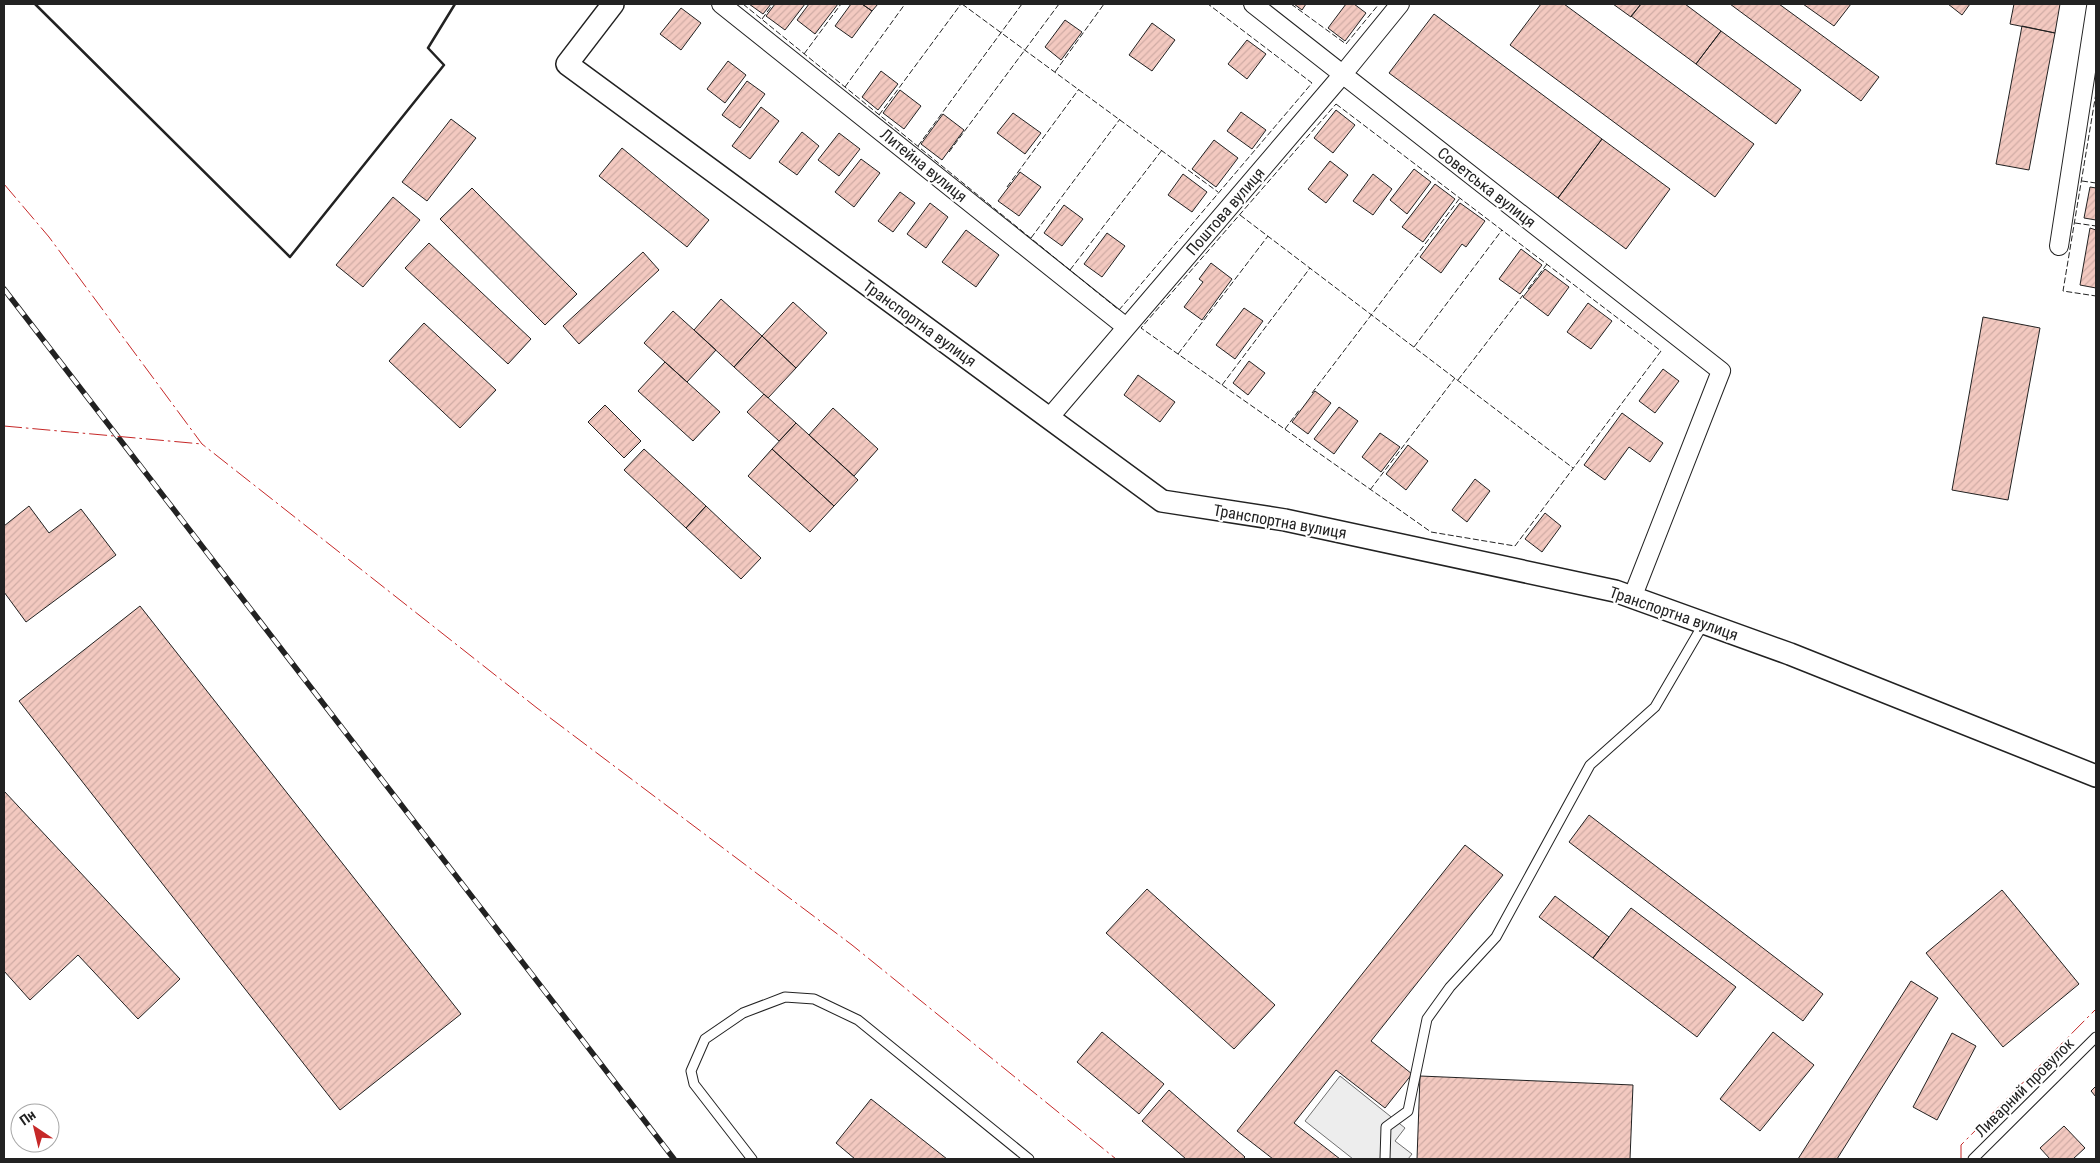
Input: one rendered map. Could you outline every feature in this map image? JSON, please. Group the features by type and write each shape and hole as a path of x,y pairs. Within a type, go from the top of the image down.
{"street":[{"name":"Транспортна вулиця","path":"613,4 567,64 1162,501 1285,520 1615,591 1790,654 2096,776"},
{"name":"Литейна вулиця","path":"721,4 1126,327"},
{"name":"Советська вулиця","path":"1253,4 1722,371 1632,598"},
{"name":"Поштова вулиця","path":"1049,418 1343,74 1400,4"},
{"path":"2059,246 2096,7"}],"lane":[{"path":"1385,1159 1386,1128 1408,1111 1427,1019 1450,987 1496,937 1590,765 1655,706 1704,623"},
{"path":"752,1159 694,1084 691,1071 705,1039 743,1014 785,997 814,999 858,1020 1029,1159"},
{"name":"Ливарний провулок","path":"1973,1159 2096,1037"}],"shaded area":[{"path":"1340,1076 1405,1128 1395,1141 1412,1154 1408,1159 1353,1159 1305,1121"}],"building":[{"path":"749,4 771,4 763,14"},
{"path":"775,4 805,4 785,30 766,16"},
{"path":"809,4 838,4 815,34 797,20"},
{"path":"851,4 862,4 872,11 852,38 835,26"},
{"path":"862,4 878,4 872,11"},
{"path":"1294,4 1306,4 1302,10"},
{"path":"1346,4 1354,4 1366,13 1345,41 1328,28"},
{"path":"1541,4 1564,4 1754,144 1715,197 1510,45"},
{"path":"1613,4 1641,4 1631,17"},
{"path":"1641,4 1685,4 1721,31 1696,64 1631,16"},
{"path":"1730,4 1779,4 1879,77 1861,101"},
{"path":"1803,4 1851,4 1834,26"},
{"path":"1948,4 1970,4 1962,15"},
{"path":"2014,4 2060,4 2055,33 2010,24"},
{"path":"681,8 701,23 681,50 660,34"},
{"path":"1434,14 1602,139 1558,198 1389,73"},
{"path":"1065,20 1082,32 1061,60 1045,47"},
{"path":"1152,23 1175,40 1152,71 1129,55"},
{"path":"2022,26 2055,33 2029,170 1996,164"},
{"path":"1721,31 1801,90 1776,124 1696,64"},
{"path":"1247,40 1266,54 1247,79 1228,64"},
{"path":"728,61 746,75 725,103 707,89"},
{"path":"881,71 898,84 878,110 862,97"},
{"path":"747,81 765,94 740,128 722,115"},
{"path":"900,90 921,106 904,129 883,113"},
{"path":"761,107 779,121 750,159 732,146"},
{"path":"1336,110 1355,125 1333,153 1314,138"},
{"path":"1241,112 1266,130 1252,149 1227,131"},
{"path":"1013,113 1041,133 1025,154 997,133"},
{"path":"943,114 964,130 942,160 921,144"},
{"path":"451,119 476,138 427,201 402,182"},
{"path":"802,132 819,146 797,175 779,162"},
{"path":"839,133 860,149 839,176 818,160"},
{"path":"1602,139 1670,189 1626,249 1558,198"},
{"path":"1214,140 1238,158 1216,187 1192,169"},
{"path":"622,148 709,220 687,247 599,176"},
{"path":"861,159 880,173 854,207 835,192"},
{"path":"1330,161 1348,175 1326,203 1308,189"},
{"path":"1414,169 1431,182 1407,214 1390,200"},
{"path":"1020,172 1041,187 1019,216 998,201"},
{"path":"1183,174 1207,192 1192,212 1168,195"},
{"path":"1373,174 1392,189 1373,215 1353,201"},
{"path":"1435,184 1455,199 1423,242 1402,227"},
{"path":"2090,187 2096,188 2096,220 2084,218"},
{"path":"472,188 577,294 545,325 440,219"},
{"path":"900,192 915,203 893,232 878,221"},
{"path":"393,197 420,220 363,287 336,265"},
{"path":"930,203 948,217 926,248 907,234"},
{"path":"1460,203 1485,221 1466,247 1462,244 1441,273 1420,257"},
{"path":"1064,205 1083,219 1062,246 1044,233"},
{"path":"2090,228 2096,230 2096,288 2080,285"},
{"path":"966,230 999,255 976,287 942,262"},
{"path":"1107,233 1125,246 1102,277 1084,264"},
{"path":"429,243 531,339 508,364 405,268"},
{"path":"1521,249 1542,265 1520,294 1499,279"},
{"path":"643,252 659,270 579,344 563,326"},
{"path":"1211,263 1232,279 1202,320 1184,307 1203,282 1199,279"},
{"path":"1545,269 1569,287 1548,316 1523,297"},
{"path":"721,299 762,336 734,367 694,330"},
{"path":"793,302 827,333 796,368 762,336"},
{"path":"1588,303 1612,321 1591,349 1567,332"},
{"path":"1244,308 1263,321 1235,359 1216,345"},
{"path":"673,311 716,350 687,382 644,343"},
{"path":"1983,317 2040,328 2008,500 1952,490"},
{"path":"424,323 496,390 460,428 389,361"},
{"path":"762,336 796,368 768,398 734,367"},
{"path":"1249,361 1265,373 1248,395 1233,383"},
{"path":"665,362 720,412 693,441 638,391"},
{"path":"1663,369 1679,381 1655,413 1639,401"},
{"path":"1138,375 1175,402 1160,422 1124,395"},
{"path":"1315,391 1331,403 1308,434 1292,422"},
{"path":"764,394 796,423 779,441 747,412"},
{"path":"605,405 641,441 624,458 588,422"},
{"path":"1339,407 1358,421 1334,454 1314,439"},
{"path":"833,408 878,449 854,476 809,435"},
{"path":"1622,413 1663,443 1650,462 1629,447 1605,480 1584,465"},
{"path":"796,423 858,480 834,506 772,449"},
{"path":"1380,433 1400,447 1381,472 1362,457"},
{"path":"1408,445 1428,461 1406,490 1386,474"},
{"path":"644,449 706,506 686,528 624,470"},
{"path":"772,449 834,506 810,532 748,476"},
{"path":"1475,479 1490,491 1467,522 1452,510"},
{"path":"29,506 49,533 81,509 116,555 26,622 4,592 4,526"},
{"path":"706,506 761,558 741,579 686,528"},
{"path":"1545,513 1561,526 1542,552 1525,539"},
{"path":"140,606 461,1014 340,1110 19,701"},
{"path":"4,791 180,979 138,1019 78,955 30,1000 4,971"},
{"path":"1589,815 1823,994 1803,1021 1569,842"},
{"path":"1465,845 1503,875 1371,1041 1412,1074 1385,1108 1336,1070 1294,1123 1340,1159 1273,1159 1237,1131"},
{"path":"1147,889 1275,1005 1234,1049 1106,933"},
{"path":"2002,890 2079,984 2003,1047 1926,953"},
{"path":"1555,896 1609,937 1593,958 1539,917"},
{"path":"1631,908 1736,987 1697,1037 1593,958"},
{"path":"1911,981 1938,998 1837,1159 1798,1159"},
{"path":"1102,1032 1164,1084 1139,1114 1077,1062"},
{"path":"1773,1032 1814,1065 1760,1131 1720,1099"},
{"path":"1952,1033 1976,1046 1937,1120 1913,1107"},
{"path":"1420,1076 1633,1085 1630,1159 1417,1159"},
{"path":"2096,1086 2096,1097 2091,1091"},
{"path":"1169,1090 1245,1157 1243,1159 1186,1159 1142,1121"},
{"path":"871,1099 947,1159 855,1159 836,1143"},
{"path":"2064,1126 2085,1148 2073,1159 2050,1159 2040,1148"}],"railway":[{"path":"4,289 674,1159"}],"fence":[{"path":"743,4 1119,310 1312,83 1208,4"},
{"path":"762,19 773,4"},
{"path":"804,54 841,4"},
{"path":"845,87 905,4"},
{"path":"879,115 961,4"},
{"path":"962,4 1218,192"},
{"path":"918,146 1022,4"},
{"path":"949,152 1059,4"},
{"path":"1055,72 1104,4"},
{"path":"1291,4 1346,44 1379,4"},
{"path":"1007,187 1079,89"},
{"path":"2096,93 2063,291 2096,296"},
{"path":"1336,104 1661,351 1515,546 1431,532 1141,328 1336,104"},
{"path":"1031,238 1120,119"},
{"path":"1070,270 1162,150"},
{"path":"2082,181 2096,183"},
{"path":"1312,393 1460,198"},
{"path":"1240,215 1573,468"},
{"path":"2075,223 2096,226"},
{"path":"1414,347 1502,230"},
{"path":"1178,354 1268,236"},
{"path":"1528,289 1547,264"},
{"path":"1222,385 1310,268"},
{"path":"1458,380 1523,295"},
{"path":"1370,490 1455,378"},
{"path":"1285,429 1300,409"}],"wall":[{"path":"35,4 290,257 444,65 428,48 455,4"}],"power":[{"path":"4,184 49,237 202,444 537,708 852,945 1116,1159"},
{"path":"4,426 202,444"},
{"path":"1961,1159 1961,1145 2096,1009"}]}
